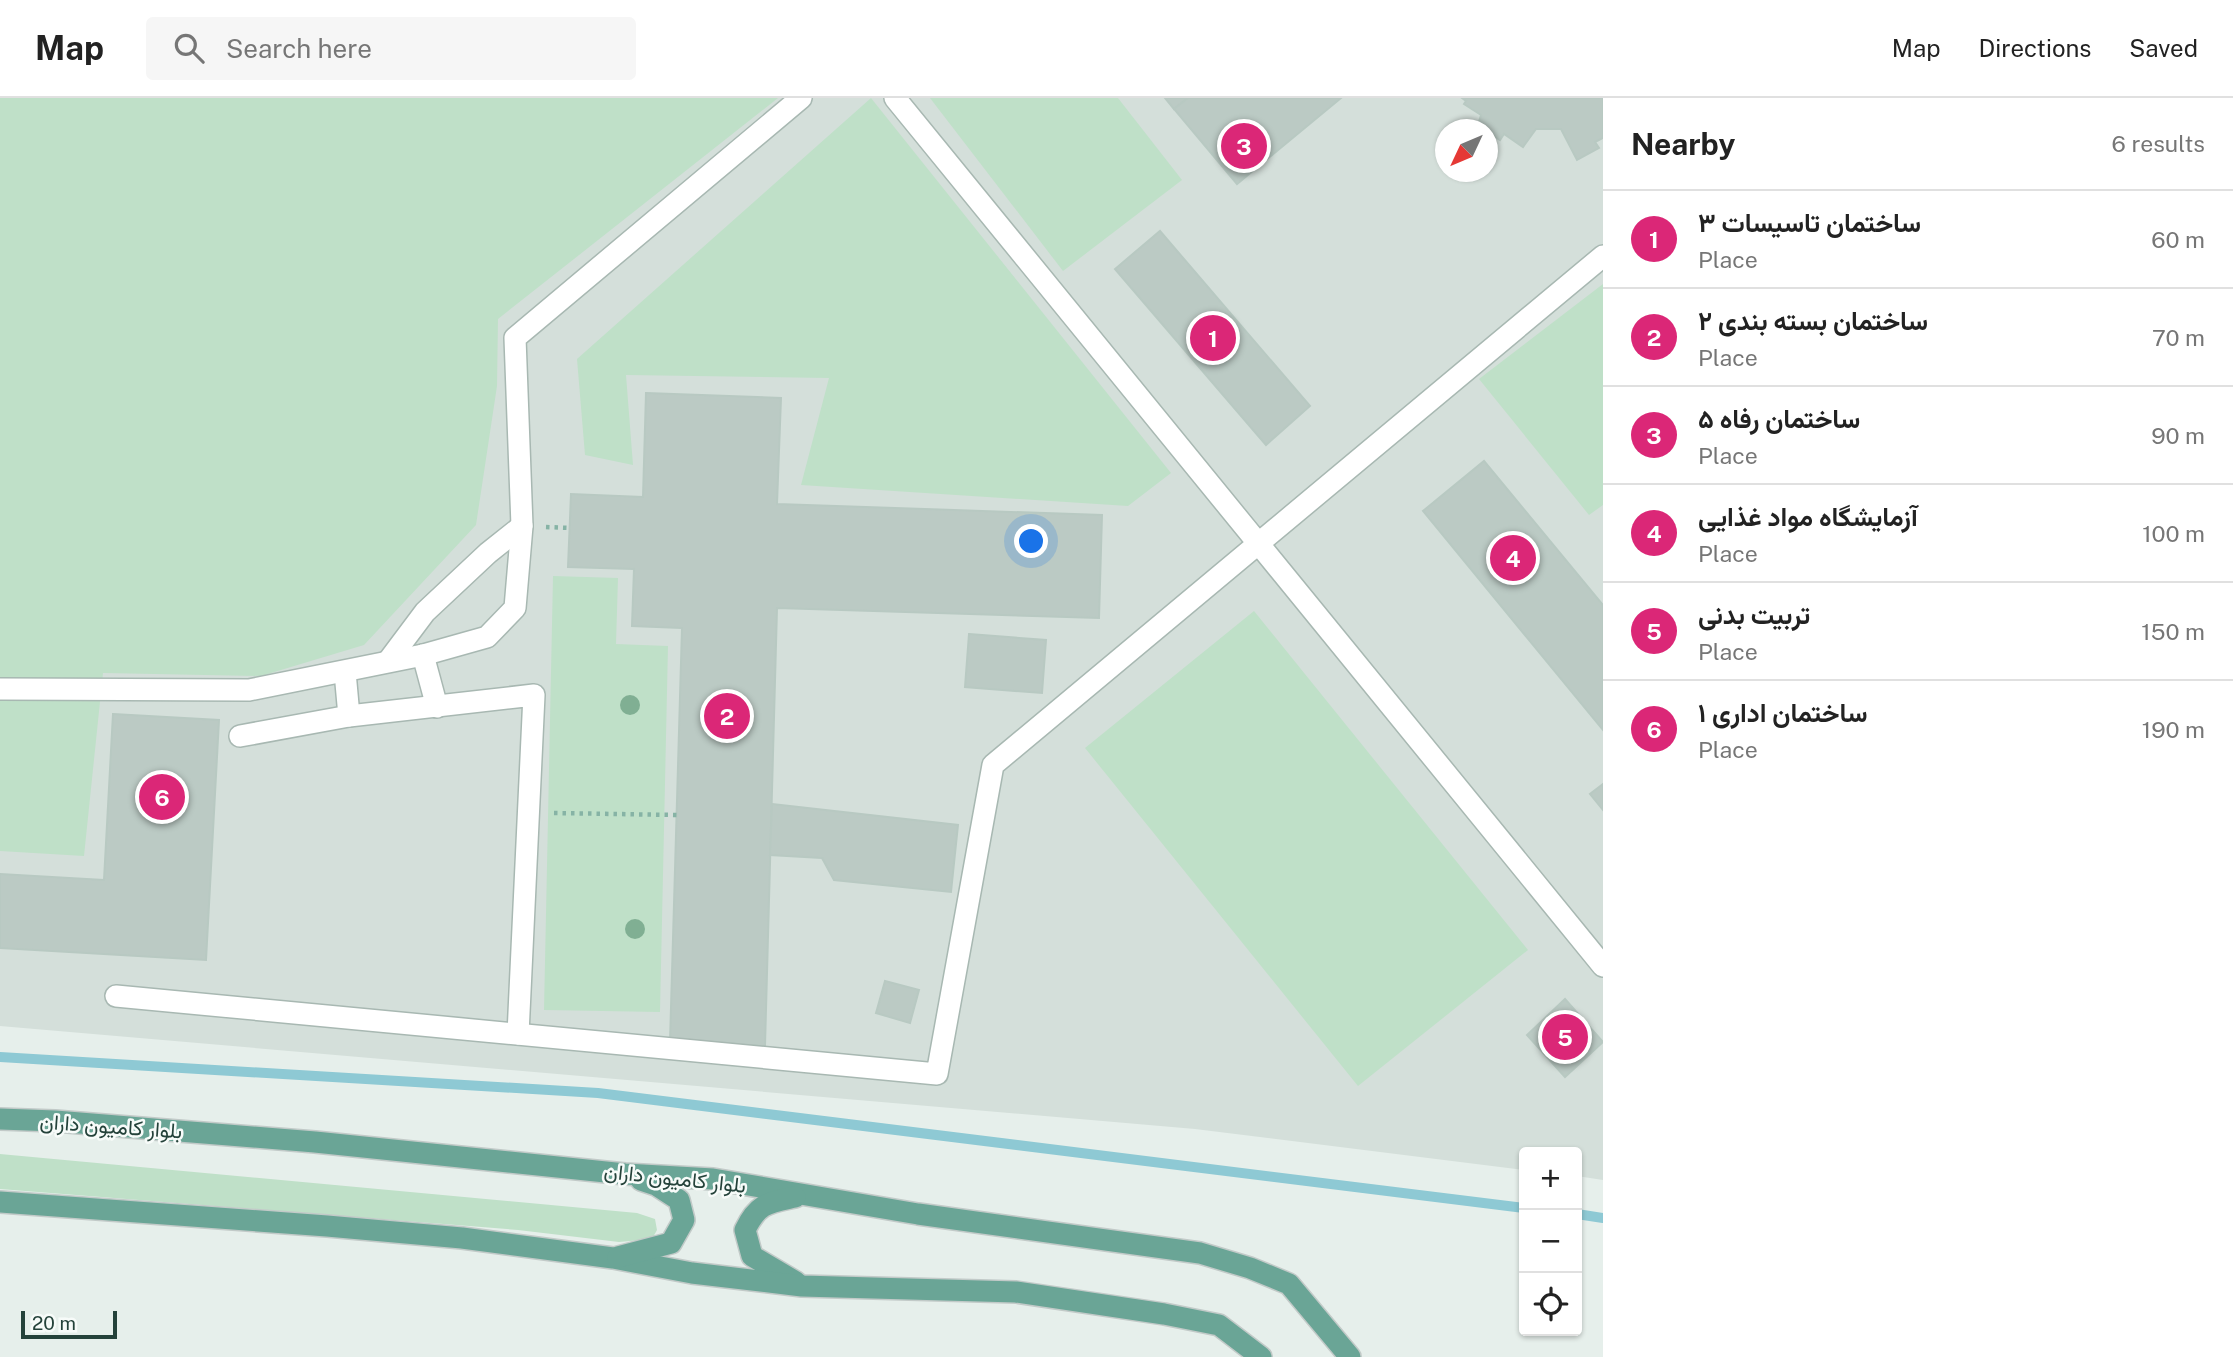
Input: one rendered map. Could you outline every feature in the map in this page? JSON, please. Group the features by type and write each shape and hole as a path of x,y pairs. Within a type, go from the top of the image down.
{"main road":[{"name":"بلوار کامیون داران","path":"0,1119 301,1141 625,1174 713,1179 918,1214 1200,1253 1250,1268 1289,1284 1350,1357"},
{"path":"612,1258 671,1243 684,1220 679,1200 656,1185 625,1174"},
{"path":"802,1286 752,1256 745,1230 753,1213 769,1203 804,1195"},
{"path":"0,1202 462,1238 612,1258 692,1273 802,1286 1016,1292 1219,1325 1261,1357"}],"lane":[{"path":"0,689 249,690 423,655 487,637 515,607 522,526 515,338 801,98"},
{"path":"895,98 1603,966"},
{"path":"116,996 937,1074 993,765 1603,256"},
{"path":"389,660 425,612 488,553 522,526"},
{"path":"423,655 437,707"},
{"path":"345,672 349,716"},
{"path":"240,736 349,716 534,695 518,1034"}],"path":[{"path":"529,813 677,815"}],"shaded area":[{"path":"0,98 1603,98 1603,1180 1582,1177 1582,1147 1519,1147 1519,1169 1195,1129 0,1026"}],"green space":[{"path":"0,98 778,98 498,319 497,386 476,525 364,645 261,676 103,673 84,856 0,851"},
{"path":"871,98 1171,473 1128,506 801,485 829,378 626,375 633,465 585,455 577,359"},
{"path":"930,98 1118,98 1182,180 1063,271"},
{"path":"1603,284 1603,505 1589,515 1479,379"},
{"path":"553,576 618,578 616,644 668,646 660,1012 544,1010"},
{"path":"1254,611 1528,950 1358,1086 1085,748"},
{"path":"0,1154 637,1213 655,1219 657,1230 652,1239 619,1242 518,1230 0,1189"}],"building":[{"path":"1165,98 1188,98 1174,109"},
{"path":"1188,98 1341,98 1237,184 1174,109"},
{"path":"1462,98 1603,98 1603,138 1595,142 1599,148 1577,160 1561,129 1536,129 1523,147 1504,134 1500,140 1498,139 1498,119 1480,119 1481,115 1464,104 1466,101"},
{"path":"1160,231 1310,406 1266,445 1115,269"},
{"path":"646,393 781,398 777,504 1102,515 1099,618 777,608 765,1046 670,1042 682,628 632,626 634,569 568,567 571,494 643,497"},
{"path":"1484,461 1603,605 1603,730 1423,511"},
{"path":"969,634 1046,640 1042,693 965,687"},
{"path":"113,714 219,720 206,960 0,948 0,874 104,880"},
{"path":"1603,784 1603,810 1590,794"},
{"path":"772,804 958,825 951,892 834,880 822,858 770,855"},
{"path":"885,981 919,990 910,1023 876,1013"},
{"path":"1565,999 1603,1042 1565,1077 1527,1035"}],"waterway":[{"path":"0,1057 598,1093 1519,1207"},
{"path":"1582,1215 1603,1218"}],"place":[{"name":"۵ ساختمان رفاه","path":"1244,146"},
{"name":"۳ ساختمان تاسیسات","path":"1213,338"},
{"name":"آزمایشگاه مواد غذایی","path":"1513,558"},
{"name":"۲ ساختمان بسته بندی","path":"727,716"},
{"name":"۱ ساختمان اداری","path":"162,797"},
{"name":"تربیت بدنی","path":"1565,1037"}]}
